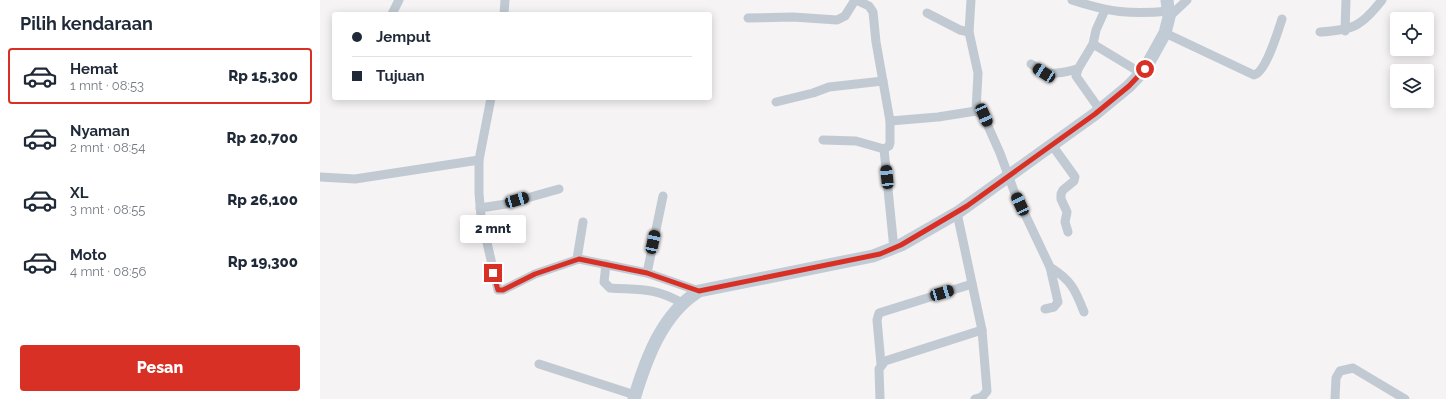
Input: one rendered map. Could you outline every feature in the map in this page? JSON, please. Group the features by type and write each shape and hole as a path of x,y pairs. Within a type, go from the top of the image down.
{"main road":[{"path":"635,397 663,329 682,303 699,291 873,256 894,249 957,212 1100,110 1129,86 1141,73 1154,54 1165,33 1168,9"}],"street":[{"path":"393,12 399,0"},
{"path":"504,12 505,0"},
{"path":"748,18 793,17 837,20 845,16 855,0 869,6 873,12 876,42 890,121 889,146 884,149 856,142 823,140"},
{"path":"971,0 969,32 978,73 976,111"},
{"path":"1072,0 1105,10 1139,14 1168,9 1187,0"},
{"path":"1345,31 1346,0"},
{"path":"1320,32 1345,31 1365,20 1382,0"},
{"path":"1100,110 1076,76 1078,69 1093,44 1096,30 1105,10"},
{"path":"927,13 954,27 969,32"},
{"path":"1165,33 1254,75 1260,72 1268,56 1282,19"},
{"path":"1093,44 1141,73"},
{"path":"1031,64 1044,73 1050,74 1078,69"},
{"path":"776,102 813,93 829,87 883,80"},
{"path":"491,100 479,160 480,208 496,287 498,290 503,290 535,274 577,259 647,273 699,291"},
{"path":"890,121 938,117 976,111 984,115 1014,192 1050,267 1058,302 1054,307 1045,309"},
{"path":"1052,145 1075,177 1074,181 1063,190 1061,194 1061,199 1067,212 1064,222 1068,232"},
{"path":"884,149 894,249"},
{"path":"320,178 355,179 479,160"},
{"path":"480,208 506,204 559,189"},
{"path":"647,273 663,196"},
{"path":"957,212 982,330 987,391 982,397 975,399"},
{"path":"577,259 583,222"},
{"path":"606,264 604,282 606,286 610,288 651,289 662,292 682,303"},
{"path":"1050,267 1064,276 1072,284 1084,312"},
{"path":"880,399 879,369 881,364 877,324 877,316 879,313 972,284"},
{"path":"881,364 906,353 982,330"},
{"path":"539,364 635,397"},
{"path":"1334,399 1336,378 1340,371 1353,368 1405,399"}],"route":[{"path":"493,273 496,287 498,290 503,290 535,274 573,259 579,259 647,273 699,291 873,256 894,249 957,212 1095,114 1129,86 1145,69"}]}
